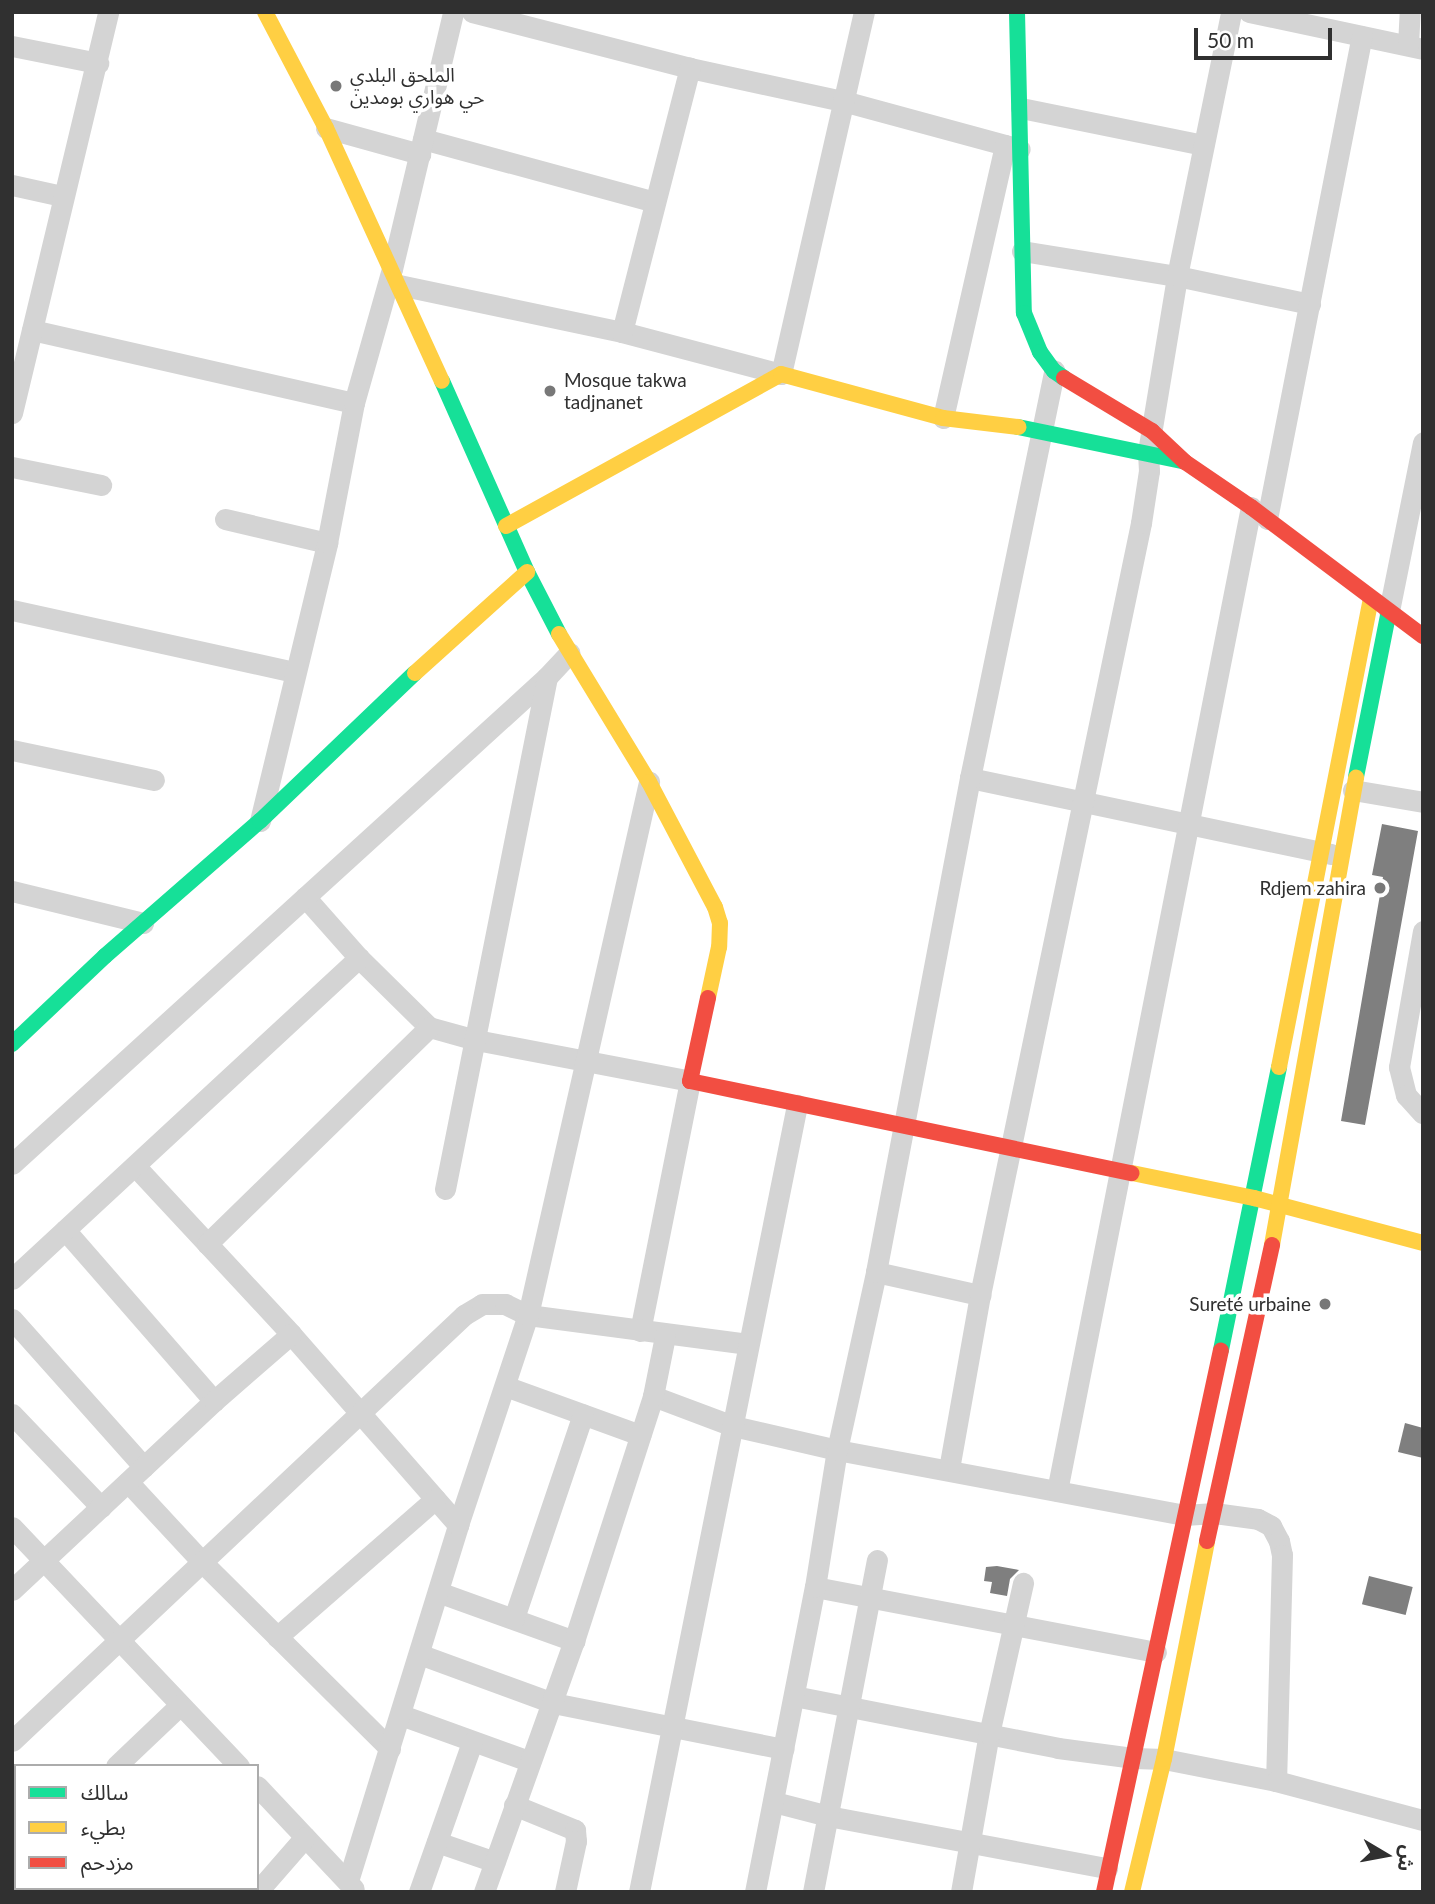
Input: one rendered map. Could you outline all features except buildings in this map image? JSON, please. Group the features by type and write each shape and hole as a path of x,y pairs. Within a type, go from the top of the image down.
{"street":[{"path":"12,413 62,196 98,63 108,12"},
{"path":"265,12 326,128 396,277 527,572 569,653 649,782 711,896 720,923 719,947 640,1331"},
{"path":"260,821 327,543 354,403 396,277 421,146 453,12"},
{"path":"472,12 517,18 690,68 843,101 1013,147"},
{"path":"506,526 781,374 864,12"},
{"path":"943,418 1021,108 1017,12"},
{"path":"949,1469 980,1295 1081,800 1141,523 1149,471 1147,452 1177,276 1231,12"},
{"path":"1249,12 1415,47 1410,12"},
{"path":"1057,1491 1189,824 1259,513 1310,304 1362,36"},
{"path":"12,46 98,63"},
{"path":"622,332 690,68"},
{"path":"1021,108 1203,145"},
{"path":"326,128 421,146 655,202"},
{"path":"1013,147 1022,251 1024,313 1030,332 1054,371 1115,411 1152,431 1185,462 1259,513 1423,636"},
{"path":"12,185 62,196"},
{"path":"1022,251 1177,276 1310,304"},
{"path":"396,277 622,332 943,418 1043,430 1185,462"},
{"path":"32,330 354,403"},
{"path":"754,1892 815,1587 837,1450 876,1272 970,778 1054,371"},
{"path":"1104,1892 1107,1868 1329,854 1380,605 1423,442"},
{"path":"12,467 101,485"},
{"path":"225,519 327,543"},
{"path":"15,1039 260,821 377,708 527,572"},
{"path":"1132,1892 1164,1759 1281,1206 1329,854 1353,790 1380,605"},
{"path":"12,610 295,672"},
{"path":"12,1164 547,677 569,653"},
{"path":"446,1189 547,677"},
{"path":"12,750 154,779"},
{"path":"970,778 1329,854"},
{"path":"353,1887 390,1749 458,1525 528,1315 649,782"},
{"path":"1353,790 1423,802"},
{"path":"12,891 143,923"},
{"path":"305,897 359,958 429,1027 476,1040 587,1060 1254,1198 1423,1243"},
{"path":"1423,931 1399,1067 1406,1095 1423,1114"},
{"path":"12,1279 359,958"},
{"path":"207,1244 429,1027"},
{"path":"639,1892 670,1726 797,1105"},
{"path":"135,1167 291,1334 458,1525"},
{"path":"65,1230 214,1401"},
{"path":"876,1272 980,1295"},
{"path":"12,1741 362,1415 464,1315 482,1304 495,1303 512,1306 528,1315 665,1336 748,1344"},
{"path":"12,1319 136,1474 202,1562 390,1749"},
{"path":"12,1590 214,1401 291,1334"},
{"path":"484,1892 529,1761 554,1703 653,1396 665,1336"},
{"path":"505,1387 640,1435"},
{"path":"653,1396 733,1426 837,1450 1185,1515 1214,1513 1258,1519 1270,1526 1279,1541 1282,1555 1276,1781"},
{"path":"12,1413 101,1507"},
{"path":"514,1618 583,1414"},
{"path":"277,1637 435,1499"},
{"path":"12,1527 237,1764"},
{"path":"813,1892 877,1560"},
{"path":"961,1892 989,1734 1023,1583"},
{"path":"815,1587 1156,1652"},
{"path":"438,1592 574,1641"},
{"path":"419,1654 554,1703 783,1749"},
{"path":"794,1696 989,1734 1133,1758 1164,1759 1276,1781 1423,1820"},
{"path":"118,1764 180,1705"},
{"path":"401,1715 529,1761"},
{"path":"419,1892 471,1742"},
{"path":"259,1788 353,1887"},
{"path":"774,1802 828,1816 1107,1868"},
{"path":"514,1805 575,1829 576,1842 565,1892"},
{"path":"259,1890 304,1837"},
{"path":"437,1842 495,1862"}],"traffic: fast":[{"path":"1017,12 1024,313 1040,352 1054,371 1064,378"},
{"path":"442,381 527,572 559,634"},
{"path":"1018,427 1182,461"},
{"path":"1356,777 1389,611"},
{"path":"12,1044 105,956 260,821 415,673"},
{"path":"1221,1350 1279,1067"}],"traffic: slow":[{"path":"265,12 326,128 442,381"},
{"path":"506,526 781,374 943,418 1018,427"},
{"path":"415,673 527,572"},
{"path":"1279,1067 1371,599"},
{"path":"559,634 649,782 715,907 720,923 719,947 708,998"},
{"path":"1272,1245 1356,777"},
{"path":"1132,1173 1254,1198 1423,1243"},
{"path":"1132,1892 1164,1759 1207,1541"}],"traffic: jam":[{"path":"1064,378 1152,431 1185,462 1251,507 1423,636"},
{"path":"708,998 690,1081 1132,1173"},
{"path":"1207,1541 1272,1245"},
{"path":"1104,1892 1221,1350"}],"place":[{"name":"الملحق البلدي حي هواري بومدين","path":"336,86"},
{"name":"Mosque takwa tadjnanet","path":"550,391"},
{"name":"Rdjem zahira","path":"1380,888"},
{"name":"Sureté urbaine","path":"1325,1304"}]}
